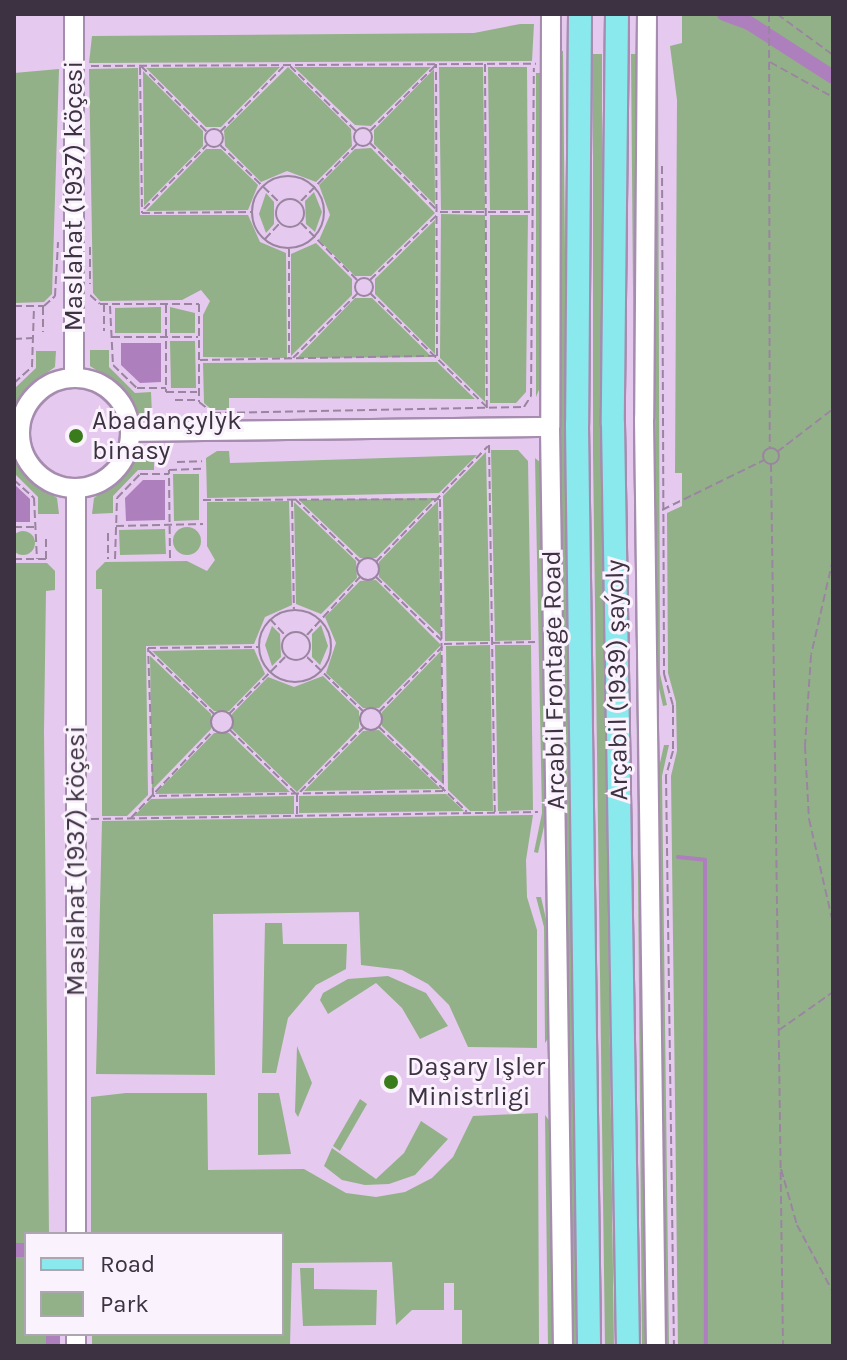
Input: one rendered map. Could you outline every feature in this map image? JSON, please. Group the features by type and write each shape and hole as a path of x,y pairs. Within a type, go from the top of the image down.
{"main road":[{"name":"Arçabil (1939) şaýoly","path":"580,14 577,425 589,1346"},
{"name":"Arçabil (1939) şaýoly","path":"617,14 613,424 628,1346"}],"street":[{"name":"Maslahat (1937) köçesi","path":"74,14 74,378"},
{"name":"Arcabil Frontage Road","path":"551,14 545,52 563,1346"},
{"path":"647,14 644,435 656,1346"},
{"path":"74,378 110,390 126,413 130,432 127,451 111,475 76,488 48,481 33,469 17,434 32,398 46,385 74,378"},
{"path":"130,432 550,427"},
{"name":"Maslahat (1937) köçesi","path":"76,488 76,1232"}],"path":[{"path":"662,510 764,460 770,448 769,14"},
{"path":"777,14 833,55"},
{"path":"175,400 199,400 213,413 516,409 531,396 531,78 545,52"},
{"path":"769,62 785,66 833,97"},
{"path":"436,64 370,131 370,143 438,212"},
{"path":"436,64 436,358"},
{"path":"485,64 487,409"},
{"path":"86,66 536,64"},
{"path":"140,65 207,132 220,132 287,65"},
{"path":"140,65 142,212"},
{"path":"287,65 356,131 357,144"},
{"path":"356,131 370,131"},
{"path":"142,212 207,145 207,132"},
{"path":"220,132 220,145"},
{"path":"370,143 357,144 300,202 300,223 357,280 370,280 438,212 531,212"},
{"path":"207,145 220,145 280,203 300,202"},
{"path":"662,155 664,674 673,705 673,751 666,776 674,1346"},
{"path":"287,176 314,187 324,215 314,238 289,249 265,239 253,212 263,187 287,176"},
{"path":"265,239 280,223 280,203"},
{"path":"142,212 253,212"},
{"path":"280,223 300,223"},
{"path":"89,234 90,294 104,304 199,304 199,400"},
{"path":"289,249 290,360"},
{"path":"357,280 357,294"},
{"path":"370,280 370,293 487,409"},
{"path":"290,360 357,294 370,293"},
{"path":"104,304 104,331"},
{"path":"110,304 113,365 137,388 166,388"},
{"path":"166,304 166,392 199,392"},
{"path":"14,383 32,367 34,306"},
{"path":"43,306 43,332"},
{"path":"110,337 199,337"},
{"path":"14,339 34,338"},
{"path":"199,360 436,358"},
{"path":"783,1346 771,464 777,452 833,409"},
{"path":"443,644 376,577 376,562 489,445 496,813"},
{"path":"770,448 777,452"},
{"path":"764,460 771,464"},
{"path":"177,462 202,461"},
{"path":"115,559 117,498 140,474 202,469"},
{"path":"169,474 170,558"},
{"path":"14,480 34,498 37,559"},
{"path":"203,500 439,497"},
{"path":"439,497 445,789"},
{"path":"293,498 360,562 376,562"},
{"path":"293,498 294,610"},
{"path":"115,526 203,524"},
{"path":"14,527 37,527"},
{"path":"108,533 108,559"},
{"path":"14,559 46,559 46,535"},
{"path":"833,559 811,655 805,746 809,819 833,922"},
{"path":"360,562 360,577 306,636 306,656 363,711 379,712"},
{"path":"360,577 376,577"},
{"path":"294,610 320,619 331,643 321,671 294,682 270,672 259,647 270,619 294,610"},
{"path":"148,650 214,714 229,714 286,656 286,636 270,619"},
{"path":"286,636 306,636"},
{"path":"379,727 379,712 443,644 535,642"},
{"path":"148,650 259,647"},
{"path":"148,650 151,794"},
{"path":"286,656 306,656"},
{"path":"363,711 364,727"},
{"path":"131,818 214,730 214,714"},
{"path":"229,714 230,730 297,794"},
{"path":"297,816 297,794 364,727 379,727 467,813"},
{"path":"214,730 230,730"},
{"path":"151,794 297,794 445,789"},
{"path":"87,819 538,812"},
{"path":"778,1030 833,992"},
{"path":"780,1160 792,1213 833,1292"},
{"path":"781,1216 792,1213"}],"green space":[{"path":"682,14 833,14 833,1346 678,1346 671,776 677,751 676,702 668,673 667,513 682,506 682,473 675,473 677,100 670,46 682,43"},
{"path":"534,24 532,61 89,63 92,36 474,33"},
{"path":"559,51 563,51 576,1346 571,1346 560,457"},
{"path":"593,54 602,54 602,455 614,1346 605,1346 593,456"},
{"path":"631,54 637,54 648,1346 642,1346"},
{"path":"280,67 221,127 206,127 146,68"},
{"path":"288,67 351,129 352,146 316,182 287,171 261,182 225,146 224,130"},
{"path":"294,67 431,67 371,126 355,125"},
{"path":"439,67 483,67 485,210 441,210"},
{"path":"488,67 527,67 528,210 490,210"},
{"path":"138,68 140,215 248,215 260,242 286,253 287,358 203,357 203,315 210,301 201,290 182,300 100,301 93,293 89,69"},
{"path":"59,69 52,294 44,302 14,303 14,73"},
{"path":"434,69 435,205 374,144 374,130"},
{"path":"143,71 203,131 203,146 144,206"},
{"path":"536,73 541,73 541,385 536,397"},
{"path":"654,75 658,75 660,674 667,705 663,706 656,675"},
{"path":"371,148 435,213 371,276 355,276 319,240 330,215 319,185 355,149"},
{"path":"206,149 221,149 258,185 248,210 146,211"},
{"path":"314,192 322,212 315,232 306,224 305,201"},
{"path":"266,193 274,202 274,224 266,233 259,214"},
{"path":"441,214 485,215 485,402 440,358"},
{"path":"490,215 528,215 526,392 516,403 490,403"},
{"path":"435,220 435,354 375,294 375,279"},
{"path":"316,243 352,279 352,295 291,356 291,254"},
{"path":"355,298 372,298 432,357 297,358"},
{"path":"161,307 161,333 115,333 115,308"},
{"path":"170,307 195,313 195,333 170,333"},
{"path":"170,341 195,341 196,388 171,388"},
{"path":"90,350 109,350 109,367 135,393 151,392 152,414 137,413 118,384 90,366"},
{"path":"36,351 56,351 55,367 28,386 14,408 14,389 36,368"},
{"path":"437,362 475,399 229,398 229,410 212,410 204,403 203,363"},
{"path":"154,448 154,470 138,470 113,496 113,513 92,514 94,498 121,479 137,453"},
{"path":"491,450 518,450 528,461 531,640 495,641"},
{"path":"217,451 229,451 230,463 477,455 439,493 207,498 206,458"},
{"path":"486,452 490,641 445,641 443,496"},
{"path":"14,454 30,479 57,498 59,514 38,514 38,497 14,473"},
{"path":"535,458 541,463 547,813 538,853 534,852 542,813"},
{"path":"173,474 199,474 199,520 174,521"},
{"path":"435,498 376,558 360,558 299,500"},
{"path":"289,501 292,605 265,617 254,644 146,646 148,795 127,816 102,816 102,589 96,589 96,571 105,562 187,561 207,571 215,560 207,546 207,502"},
{"path":"438,501 441,636 379,577 379,562"},
{"path":"294,502 356,561 357,578 321,614 296,604"},
{"path":"187,527 197,531 201,541 197,551 187,555 177,551 173,541 177,531"},
{"path":"165,529 166,554 120,555 119,530"},
{"path":"23,531 34,538 35,543 28,554 23,555 12,548 11,543 18,532"},
{"path":"14,563 47,563 55,571 55,590 46,591 44,731 49,1232 24,1232 24,1244 14,1244"},
{"path":"376,580 441,645 379,708 363,708 326,673 336,643 325,617 360,581"},
{"path":"321,625 328,646 320,665 312,657 312,634"},
{"path":"272,626 280,634 281,657 272,666 265,645"},
{"path":"490,645 493,811 470,811 448,790 446,646"},
{"path":"495,645 531,645 533,810 498,811"},
{"path":"254,649 265,674 229,711 214,711 152,651"},
{"path":"441,651 444,785 382,726 382,712"},
{"path":"150,656 211,714 211,729 152,790"},
{"path":"323,676 359,711 359,728 297,792 232,729 232,714 268,677 294,687"},
{"path":"379,730 441,789 304,791 363,731"},
{"path":"214,733 229,733 290,792 155,794"},
{"path":"664,745 669,745 662,776 669,1346 665,1346 657,776"},
{"path":"446,794 464,811 299,813 299,796"},
{"path":"294,796 294,814 134,816 151,799"},
{"path":"533,815 526,860 527,897 537,930 537,1048 468,1047 449,1005 428,984 402,970 361,965 359,912 213,914 215,1075 96,1074 102,821"},
{"path":"536,897 541,897 549,932 549,1037 545,1043 544,927"},
{"path":"265,923 282,923 283,944 347,944 346,969 316,985 288,1018 276,1073 262,1073"},
{"path":"388,976 426,993 448,1026 420,1039 402,1008 376,983 328,1014 320,1000 323,993 348,979"},
{"path":"297,1046 312,1083 298,1117 295,1112"},
{"path":"126,1093 207,1093 208,1170 304,1169 346,1193 376,1197 405,1192 432,1178 453,1157 473,1116 538,1113 539,1346 462,1346 462,1310 454,1310 454,1283 444,1283 444,1310 412,1310 396,1325 392,1262 292,1263 290,1346 92,1346 92,1336 284,1336 284,1232 91,1232 91,1097"},
{"path":"258,1093 279,1093 291,1154 258,1155"},
{"path":"360,1099 367,1104 340,1151 333,1146"},
{"path":"545,1115 551,1123 553,1346 548,1346"},
{"path":"421,1121 448,1139 415,1175 389,1184 365,1185 342,1180 324,1166 332,1148 376,1179 404,1153"},
{"path":"14,1252 24,1252 24,1336 50,1336 50,1346 14,1346"},
{"path":"300,1268 314,1268 314,1289 377,1290 376,1325 303,1326"}],"shaded area":[{"path":"121,343 161,343 161,382 140,383 121,365"},
{"path":"143,480 165,480 165,520 126,521 125,498"},
{"path":"14,484 30,499 30,522 14,522"}],"waterway":[{"path":"724,14 749,23 833,77"},
{"path":"678,857 705,860 706,1346"},
{"path":"14,1250 24,1250"},
{"path":"53,1336 53,1346"}],"place":[{"name":"Abadançylyk binasy","path":"76,436"},
{"name":"Daşary Işler Ministrligi","path":"391,1082"}]}
